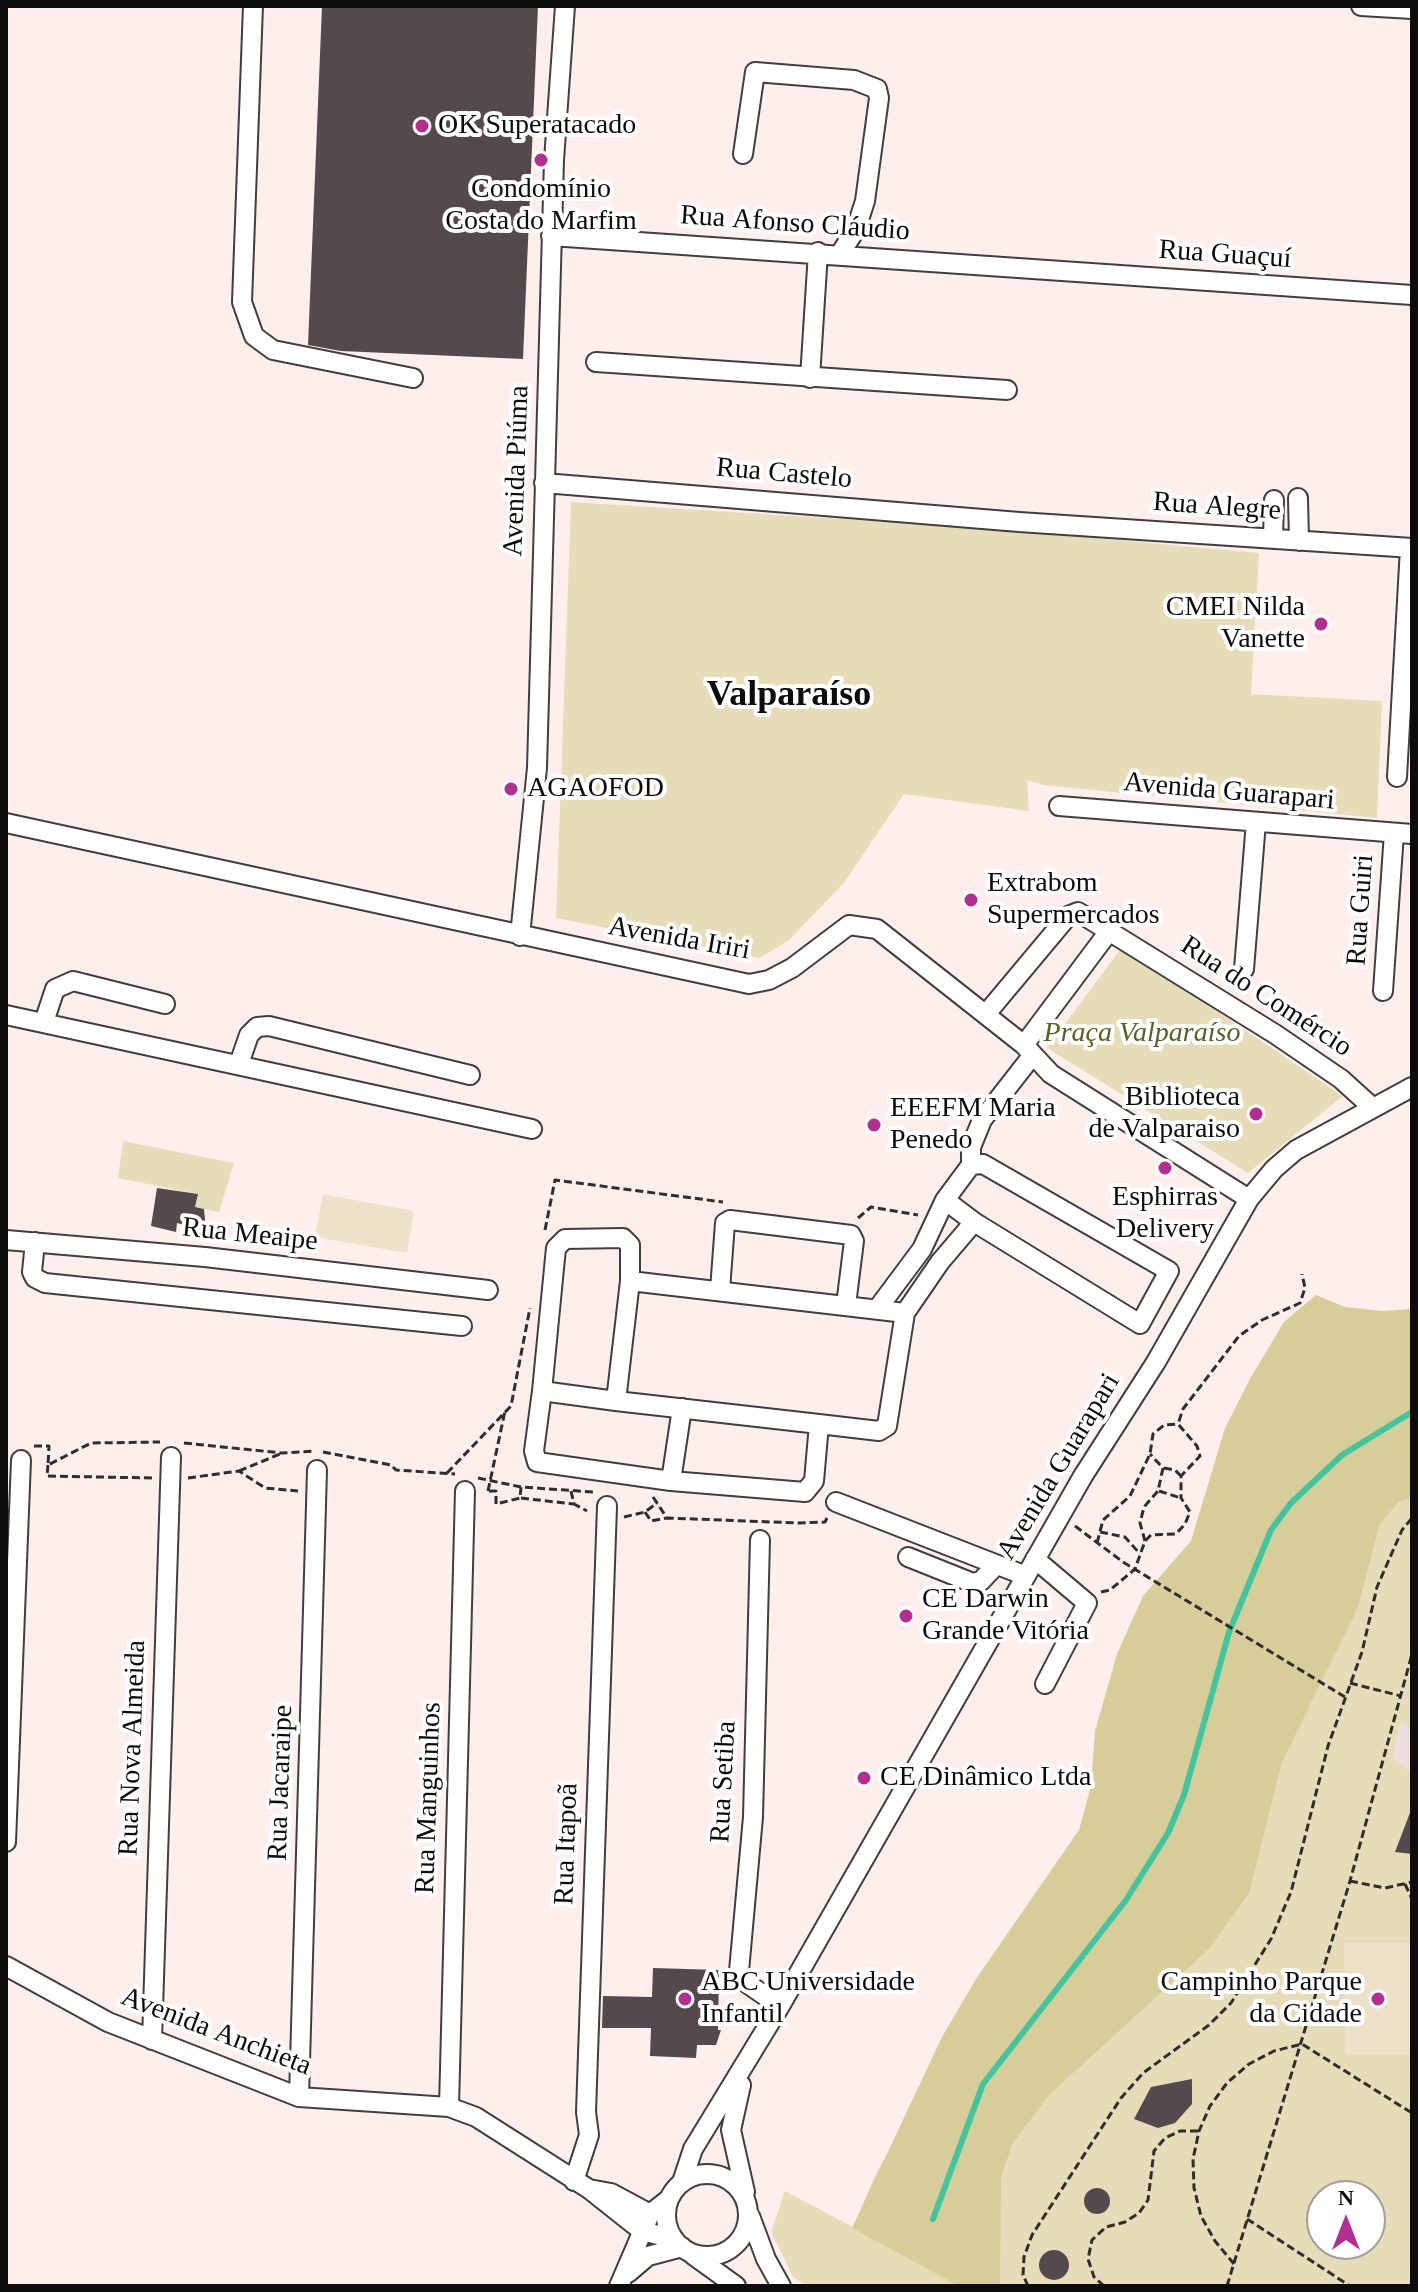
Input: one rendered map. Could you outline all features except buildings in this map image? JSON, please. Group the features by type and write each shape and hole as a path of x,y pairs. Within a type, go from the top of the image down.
{"street":[{"path":"253,6 242,302 254,336 273,350 413,378"},
{"name":"Avenida Piúma","path":"520,936 537,768 551,236 565,6"},
{"path":"1361,6 1412,9"},
{"path":"743,154 755,72 854,80 877,89 879,98 865,201 856,229 840,254"},
{"name":"Rua Afonso Cláudio","path":"551,236 818,252 1035,271"},
{"path":"810,378 818,252"},
{"name":"Rua Guaçuí","path":"1035,271 1412,295"},
{"path":"596,362 1007,390"},
{"name":"Rua Castelo","path":"544,483 1019,522"},
{"path":"1298,498 1299,541"},
{"path":"1273,539 1274,500"},
{"name":"Rua Alegre","path":"1019,522 1411,548 1397,777"},
{"name":"Avenida Guarapari","path":"1059,806 1403,834"},
{"path":"1244,969 1256,822"},
{"name":"Avenida Iriri","path":"6,823 749,984 769,980 849,925 863,925 892,937 1028,1050 1051,1074 1249,1199"},
{"name":"Rua Guiri","path":"1383,991 1403,834"},
{"name":"Rua do Comércio","path":"986,1014 1072,913 1088,915 1275,1034 1341,1079 1373,1108"},
{"path":"878,1308 922,1249 945,1200 971,1165 971,1147 982,1120 1110,930"},
{"path":"44,1022 55,989 73,981 165,1004"},
{"path":"6,1015 532,1129"},
{"path":"239,1064 249,1035 257,1027 269,1026 470,1075"},
{"name":"Avenida Guarapari","path":"682,2182 693,2149 748,2063 1035,1559 1200,1289 1249,1199 1274,1169 1296,1150 1412,1087"},
{"path":"971,1165 983,1164 1200,1289"},
{"path":"945,1200 974,1222 1169,1339"},
{"path":"720,1290 725,1223 730,1220 851,1235 854,1241 846,1305"},
{"path":"542,1391 885,1429 905,1313 940,1262 974,1222"},
{"path":"616,1401 630,1281 628,1241 571,1238 560,1242 556,1248 534,1451 537,1462 671,1481 805,1492 814,1481 819,1424"},
{"name":"Rua Meaipe","path":"6,1240 488,1290"},
{"path":"35,1242 32,1272 35,1278 45,1283 462,1326"},
{"path":"1140,1324 1169,1271"},
{"path":"630,1281 905,1313"},
{"path":"671,1481 682,1408"},
{"name":"Rua Nova Almeida","path":"152,2040 169,1447"},
{"path":"6,1842 20,1453"},
{"name":"Rua Jacaraipe","path":"299,2097 317,1470"},
{"name":"Rua Manguinhos","path":"449,2107 468,1481"},
{"name":"Rua Itapoã","path":"581,2185 589,2135 586,2112 603,1499"},
{"path":"836,1502 1026,1576"},
{"name":"Rua Setiba","path":"760,1540 753,1817 739,1971 745,1982 780,2006"},
{"path":"908,1557 973,1583 981,1581 996,1565"},
{"path":"1035,1559 1087,1603 1045,1684"},
{"name":"Avenida Anchieta","path":"6,1966 108,2022 299,2097 449,2107 476,2117 581,2185 611,2193 646,2223 736,2286"},
{"name":"Avenida Guarapari","path":"748,2063 731,2130 748,2208"},
{"path":"622,2280 646,2223 682,2182 698,2174 717,2174 733,2182 748,2208 766,2259 781,2286"},
{"path":"669,2199 666,2220 682,2246"},
{"path":"622,2280 648,2256 682,2246 714,2255 735,2245 743,2236 748,2208"}],"path":[{"path":"1178,1424 1183,1409 1239,1336 1262,1320 1300,1303 1305,1288 1302,1274"},
{"path":"488,1491 505,1411"},
{"path":"1097,1543 1108,1514 1125,1504 1150,1454 1153,1434 1164,1425 1178,1424"},
{"path":"1145,1541 1158,1533 1176,1534 1190,1512 1181,1498 1181,1476 1200,1456 1197,1446 1178,1424"},
{"path":"48,1465 91,1443 282,1453 301,1450 348,1454 391,1465 396,1470 468,1481 491,1480 603,1499"},
{"path":"20,1453 49,1446 47,1476 170,1478 239,1471 282,1453"},
{"path":"1150,1454 1163,1468 1175,1470 1181,1476"},
{"path":"1082,1597 1110,1590 1135,1569 1145,1541 1140,1523 1144,1507 1158,1491 1163,1468"},
{"path":"239,1471 265,1488 316,1490"},
{"path":"468,1481 488,1491 496,1491 496,1504 520,1498 574,1504"},
{"path":"520,1498 521,1487"},
{"path":"1158,1491 1181,1498"},
{"path":"640,1495 652,1496 667,1518"},
{"path":"645,1512 651,1521 667,1518 825,1522 836,1502"},
{"path":"1062,1513 1097,1543 1135,1569 1153,1577 1345,1697"},
{"path":"1028,2286 1023,2275 1024,2257 1032,2235 1121,2098 1154,2064 1209,2025 1231,2003 1259,1962 1291,1892 1328,1746 1350,1683 1377,1587 1402,1530 1412,1518"},
{"path":"1100,1532 1125,1537 1141,1554"},
{"path":"1227,2286 1350,1881 1412,1654"},
{"path":"1350,1683 1401,1696"},
{"path":"1390,1735 1396,1739"},
{"path":"1350,1881 1385,1888 1405,1884 1412,1878"},
{"path":"1405,1884 1412,1899"},
{"path":"1234,2264 1215,2241 1201,2216 1194,2188 1193,2159 1199,2131 1210,2106 1227,2083 1249,2064 1274,2051 1302,2044 1411,2112 1412,2104"},
{"path":"1104,2286 1094,2277 1088,2259 1092,2240 1106,2227 1125,2222 1139,2213 1150,2192 1149,2167 1154,2151 1165,2138 1180,2131 1199,2131"},
{"path":"1247,2219 1350,2286"}],"green space":[{"path":"571,502 987,528 1259,553 1251,694 1382,701 1377,818 1043,785 1027,780 1029,811 904,794 844,883 788,941 759,958 556,918"},
{"name":"Praça Valparaíso","path":"1122,947 1343,1096 1248,1173 1047,1048"},
{"path":"123,1141 234,1163 219,1212 195,1207 198,1194 118,1178"},
{"path":"1412,1307 1412,2286 807,2286 793,2277 771,2232 785,2191 853,2227 877,2171 1399,1313"}],"shaded area":[{"path":"323,1194 414,1211 407,1253 315,1237"},
{"path":"1316,1295 1345,1307 1382,1311 1412,1309 1412,1498 1398,1502 1379,1526 1358,1607 1282,1762 1249,1893 1210,1948 1050,2094 1012,2144 1001,2178 1000,2286 959,2286 852,2228 942,2037 976,1979 1079,1830 1091,1786 1095,1731 1117,1654 1143,1596 1191,1541 1225,1428 1251,1377 1284,1322"},
{"path":"1401,1720 1412,1733 1412,1781 1410,1771 1392,1758"},
{"name":"Campinho Parque da Cidade","path":"1344,1943 1412,1943 1412,2055 1345,2055"}],"waterway":[{"path":"933,2219 983,2084 1126,1900 1168,1833 1184,1795 1229,1632 1271,1530 1291,1503 1342,1455 1412,1412"}],"place":[{"name":"OK Superatacado","path":"422,126"},
{"name":"Condomínio Costa do Marfim","path":"541,160"},
{"name":"CMEI Nilda Vanette","path":"1321,624"},
{"name":"AGAOFOD","path":"511,789"},
{"name":"Extrabom Supermercados","path":"971,900"},
{"name":"Biblioteca de Valparaiso","path":"1256,1114"},
{"name":"EEEFM Maria Penedo","path":"874,1125"},
{"name":"Esphirras Delivery","path":"1165,1168"},
{"name":"CE Darwin Grande Vitória","path":"906,1616"},
{"name":"CE Dinâmico Ltda","path":"864,1778"},
{"name":"ABC Universidade Infantil","path":"685,1999"},
{"name":"Campinho Parque da Cidade","path":"1378,1999"}],"district":[{"name":"Valparaíso","path":"789,696"}]}
